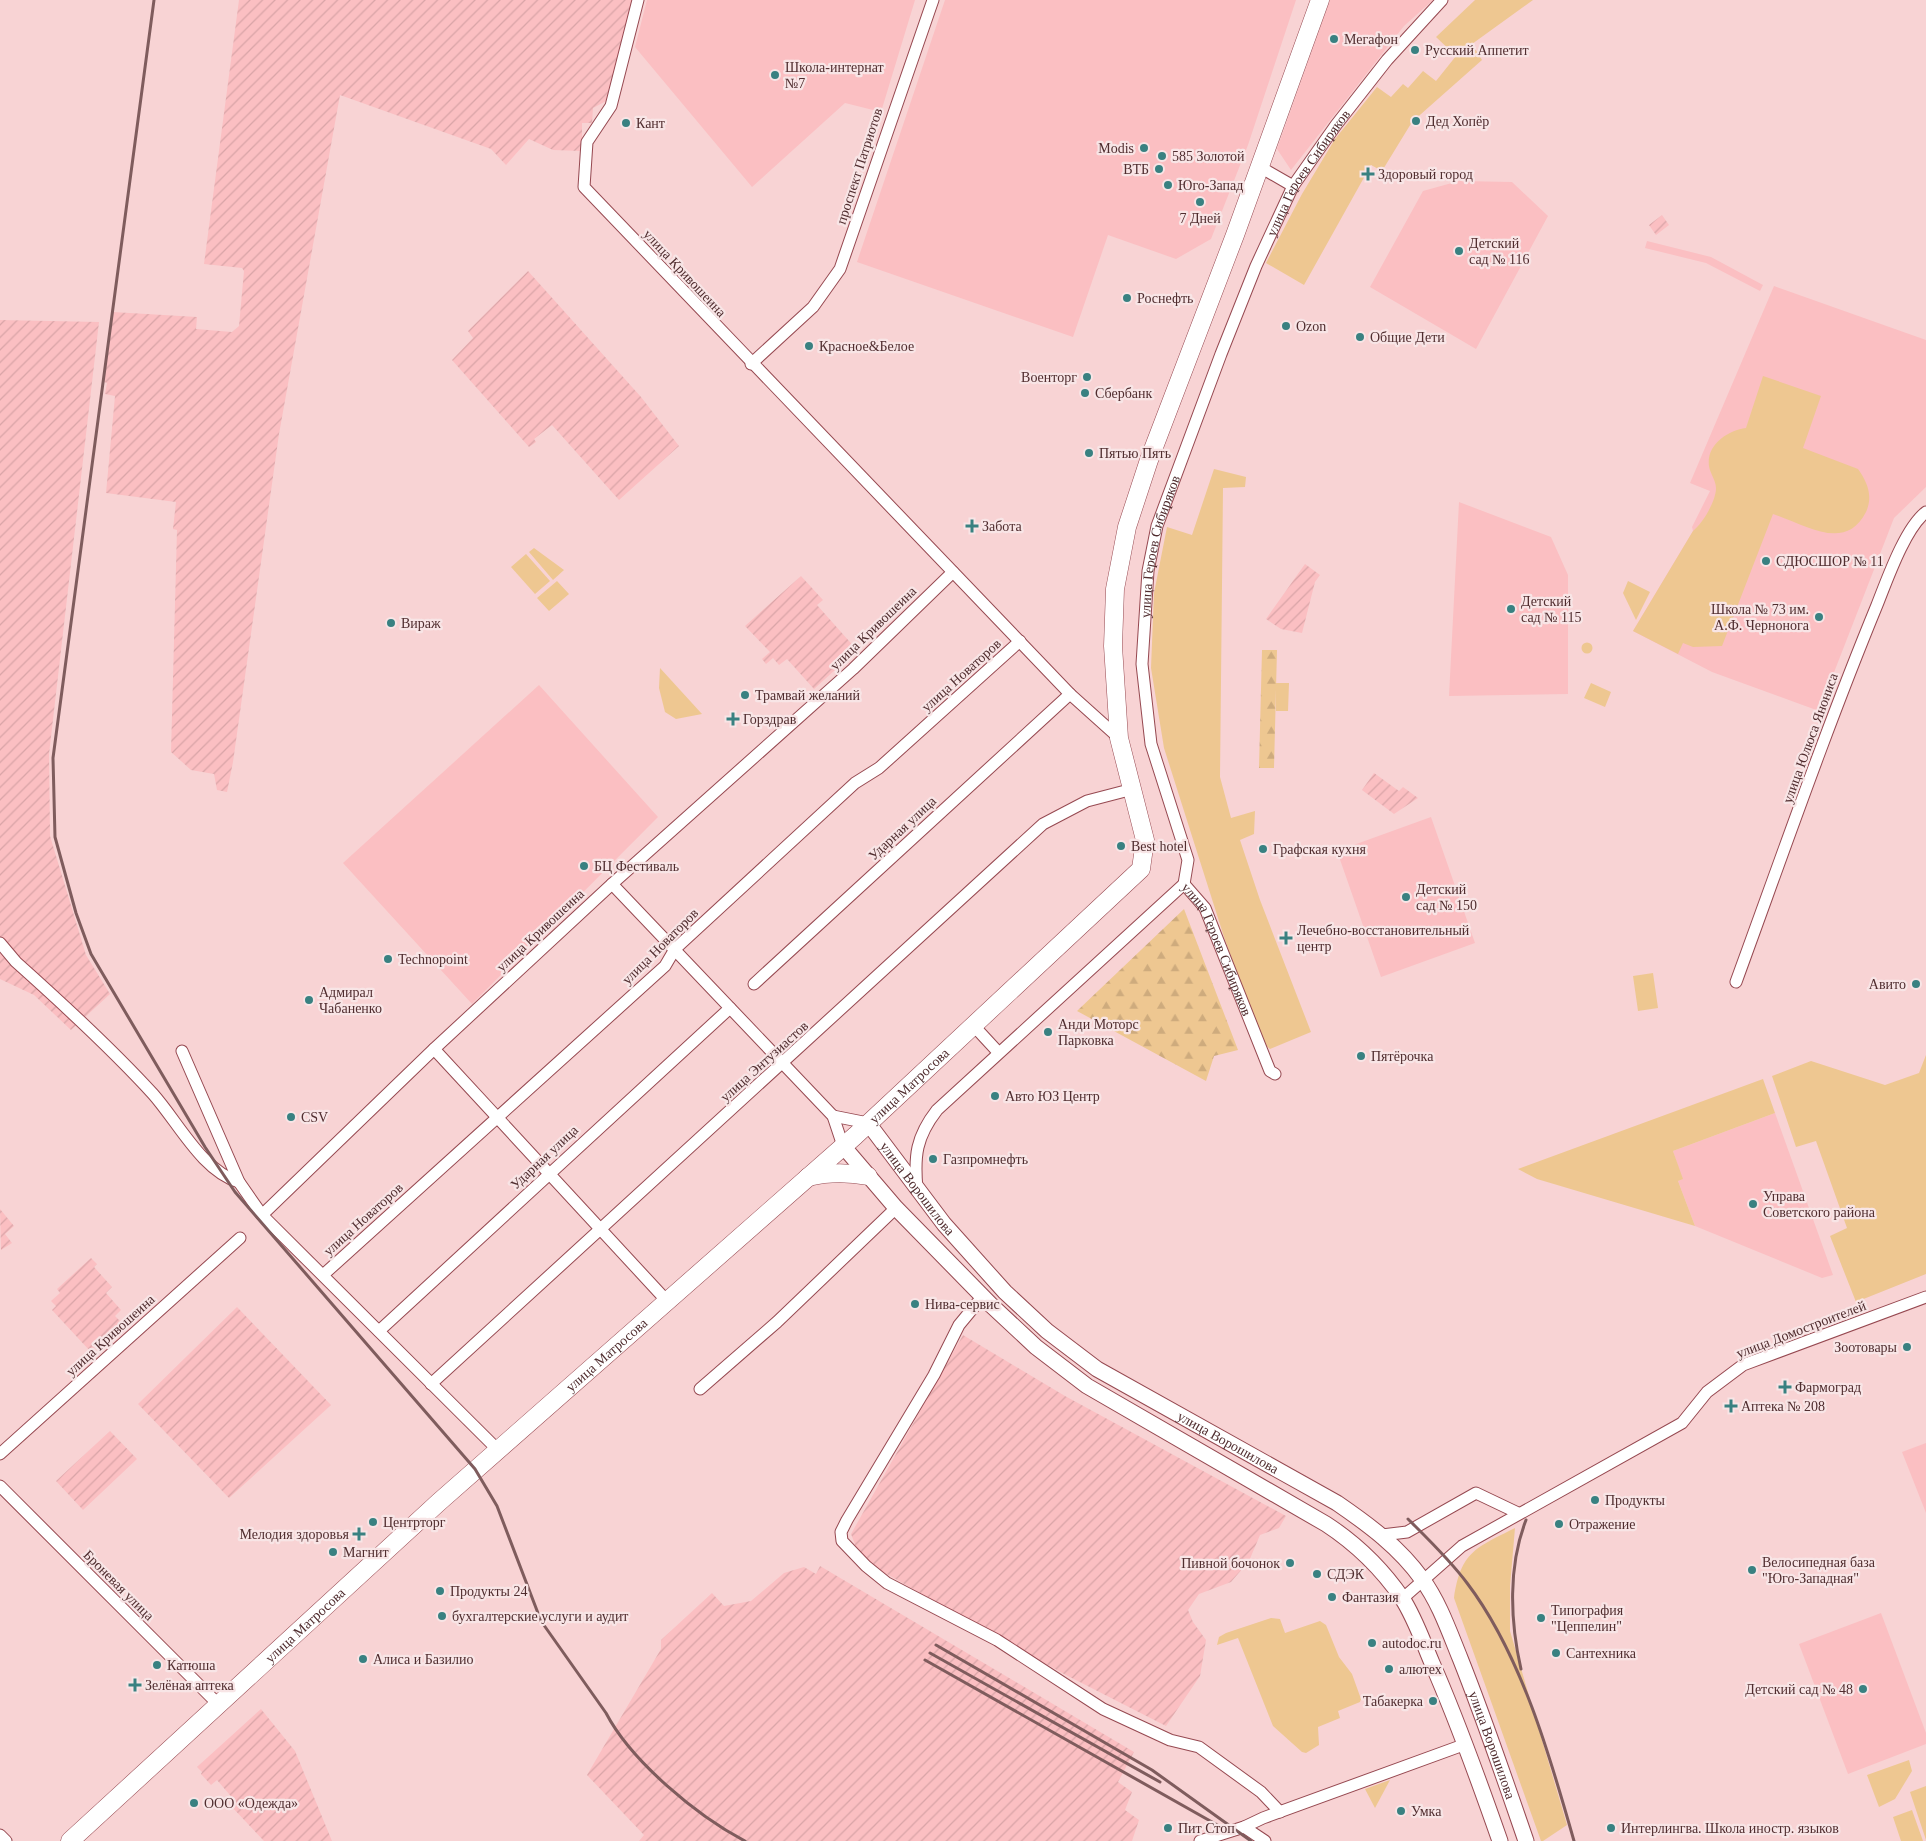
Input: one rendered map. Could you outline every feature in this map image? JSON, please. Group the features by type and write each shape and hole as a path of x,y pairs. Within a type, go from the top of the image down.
{"highway":[{"path":"1133,789 1119,738 1112,646 1115,589 1127,527 1153,449 1260,167 1320,0"},
{"name":"улица Матросова","path":"70,1841 497,1449 843,1146 1141,869 1145,840 1133,789"},
{"path":"808,1177 827,1173 849,1172 868,1176"}],"main road":[{"name":"улица Ворошилова","path":"868,1123 944,1224 1005,1292 1047,1331 1097,1369 1338,1503 1382,1535 1423,1580 1441,1613 1467,1675 1526,1841"},
{"name":"улица Ворошилова","path":"843,1146 896,1208 1036,1347 1087,1386 1340,1534 1383,1574 1402,1598 1438,1676 1466,1744 1500,1841"}],"street":[{"name":"улица Кривошеина","path":"638,0 611,106 587,142 584,187 751,364 1070,694 1119,738"},
{"name":"проспект Патриотов","path":"751,364 812,307 840,269 893,108 933,0"},
{"name":"улица Героев Сибиряков","path":"1275,1074 1270,1071 1205,908 1184,884 1188,860 1151,744 1142,664 1148,571 1157,526 1221,354 1255,270 1293,186 1336,126 1397,49 1442,0"},
{"path":"1260,167 1293,186"},
{"name":"улица Юлюса Янониса","path":"1736,982 1864,636 1896,559 1918,518 1926,512"},
{"name":"улица Кривошеина","path":"262,1215 434,1049 612,884 797,720 953,572"},
{"name":"улица Новаторов","path":"323,1275 665,966 675,949 855,783 879,768 1020,641"},
{"name":"Ударная улица","path":"754,984 1070,694"},
{"name":"улица Энтузиастов","path":"431,1384 1043,824 1087,801 1133,789"},
{"name":"улица Ворошилова","path":"612,884 833,1116 843,1146"},
{"path":"917,1189 914,1160 926,1125 937,1110 998,1052 1184,884"},
{"path":"0,943 153,1094 209,1165 226,1178 239,1182"},
{"name":"Ударная улица","path":"379,1331 730,1008"},
{"path":"974,1026 998,1052"},
{"path":"434,1049 666,1300"},
{"path":"182,1050 239,1182 262,1215 497,1449"},
{"path":"833,1116 868,1123"},
{"path":"700,1389 777,1322 896,1208"},
{"name":"улица Кривошеина","path":"0,1454 240,1238"},
{"path":"983,1296 959,1326 934,1375 847,1520 842,1532 842,1541 866,1566 887,1583 997,1640 1103,1708 1170,1740 1199,1747 1262,1792 1280,1812"},
{"name":"улица Домостроителей","path":"1402,1598 1462,1546 1682,1423 1707,1392 1743,1365 1926,1297"},
{"name":"Броневая улица","path":"0,1486 218,1704"},
{"path":"1382,1535 1407,1532 1476,1494 1518,1513"},
{"path":"1200,1841 1244,1827 1466,1744"},
{"path":"1244,1827 1265,1841"},
{"path":"0,1835 6,1841"}],"shaded area":[{"path":"239,0 632,0 608,100 593,108 592,123 582,123 582,151 553,150 529,139 506,165 491,149 340,95 279,434 233,762 227,792 217,790 214,774 191,770 171,752 177,530 173,529 176,502 106,493 115,396 105,394 107,383 104,382 113,312 197,317 196,329 232,332 239,326 244,271 242,268 204,264"},
{"name":"Школа-интернат №7","path":"647,0 915,0 881,112 845,103 752,187 635,47"},
{"path":"945,0 1296,0 1248,145 1211,239 1176,259 1108,235 1073,337 857,262"},
{"path":"1330,0 1433,0 1404,26 1291,170 1277,149"},
{"name":"Детский сад № 116","path":"1459,181 1512,182 1548,216 1476,349 1370,287 1423,191"},
{"path":"1662,215 1669,225 1656,235 1649,225"},
{"path":"1647,241 1711,257 1763,285 1760,291 1706,263 1645,248"},
{"path":"528,271 641,397 679,446 619,500 552,425 534,439 536,442 529,447 452,360 473,338 468,331"},
{"path":"1774,286 1926,340 1926,487 1894,518 1819,711 1712,672 1633,631 1693,531 1692,527 1710,491 1690,483"},
{"path":"0,320 99,322 49,754 50,836 86,955 110,994 71,1030 34,995 0,979"},
{"name":"Детский сад № 115","path":"1459,502 1551,537 1568,575 1568,694 1449,696"},
{"path":"1305,564 1320,575 1315,582 1302,633 1281,629 1266,619"},
{"path":"801,576 823,600 817,605 857,650 814,689 787,659 779,665 773,658 766,664 762,659 770,652 745,626"},
{"path":"539,685 658,817 472,1004 343,863"},
{"path":"1374,773 1399,791 1403,787 1418,798 1394,814 1362,790"},
{"name":"Детский сад № 150","path":"1431,817 1475,943 1381,977 1337,851"},
{"path":"1775,1113 1833,1275 1822,1278 1695,1226 1678,1181 1682,1179 1673,1151"},
{"path":"0,1209 14,1226 5,1234 12,1243 1,1250"},
{"path":"91,1258 97,1264 94,1267 112,1287 106,1293 121,1310 115,1316 121,1322 90,1351 52,1310 56,1306 51,1301 60,1293 57,1289"},
{"path":"237,1307 331,1405 229,1498 138,1404"},
{"path":"963,1335 1065,1396 1286,1516 1279,1528 1260,1535 1249,1561 1231,1582 1199,1594 1188,1610 1193,1622 1206,1640 1200,1676 1166,1726 1064,1674 876,1568 856,1547 851,1534"},
{"path":"110,1431 137,1459 83,1510 56,1481"},
{"path":"1926,1443 1926,1513 1902,1452"},
{"path":"820,1566 1134,1752 1118,1782 1132,1792 1125,1810 1139,1820 1132,1841 639,1841 644,1835 587,1775 661,1649 661,1640 712,1593 724,1606 751,1601 784,1573 804,1567 816,1574"},
{"name":"Детский сад № 48","path":"1881,1613 1926,1733 1926,1744 1848,1774 1799,1644"},
{"path":"261,1709 295,1751 332,1841 264,1841 231,1806 235,1801 217,1780 211,1785 197,1767"}],"green space":[{"path":"1475,0 1533,0 1472,44 1482,60 1412,122 1382,171 1371,165 1304,285 1266,263 1302,194 1335,139 1377,87 1391,97 1403,84 1408,88 1423,71 1436,81 1456,56 1436,37"},
{"path":"1763,376 1821,396 1803,448 1858,469 1868,490 1868,506 1857,524 1847,531 1836,533 1811,529 1773,514 1722,646 1693,647 1683,643 1678,654 1633,631 1693,531 1701,523 1708,511 1714,499 1716,488 1709,466 1711,451 1726,435 1746,428"},
{"path":"1214,469 1246,477 1245,487 1223,488 1220,777 1231,818 1255,811 1254,834 1240,840 1260,900 1311,1032 1270,1049 1263,1043 1225,940 1164,748 1151,668 1154,593 1167,527 1192,535"},
{"path":"534,548 564,570 553,580 529,552"},
{"path":"526,554 550,581 535,594 511,567"},
{"path":"557,581 569,594 549,611 537,598"},
{"path":"1628,581 1650,592 1636,620 1623,593"},
{"path":"1587,642 1593,648 1587,654 1581,648"},
{"path":"1262,650 1277,650 1274,768 1259,768"},
{"path":"660,668 702,714 676,719 665,712 659,688"},
{"path":"1276,683 1289,683 1288,711 1276,711"},
{"path":"1591,683 1611,692 1605,707 1584,698"},
{"path":"1184,909 1238,1050 1214,1056 1206,1081 1077,1011"},
{"path":"1653,973 1658,1008 1638,1011 1633,976"},
{"path":"1926,1055 1926,1274 1856,1302 1830,1236 1847,1228 1816,1141 1796,1147 1772,1076 1811,1061 1885,1085 1919,1073"},
{"path":"1763,1079 1775,1113 1673,1151 1683,1179 1678,1181 1695,1226 1537,1179 1518,1169"},
{"path":"1515,1528 1510,1586 1510,1631 1567,1825 1543,1841 1541,1841 1454,1598 1461,1570 1472,1553"},
{"path":"1271,1618 1280,1619 1285,1633 1320,1621 1326,1625 1339,1657 1352,1674 1361,1699 1360,1702 1338,1711 1340,1718 1318,1727 1319,1745 1306,1753 1302,1752 1273,1726 1238,1638 1217,1645 1219,1637 1226,1633"},
{"path":"1909,1760 1912,1771 1895,1799 1879,1807 1867,1775"},
{"path":"1390,1780 1375,1808 1365,1789"},
{"path":"1926,1786 1926,1840 1910,1792"},
{"path":"1912,1810 1923,1841 1901,1841 1893,1817"}],"railway":[{"path":"154,0 53,758 55,837 76,913 91,954 205,1147 235,1192 475,1469 497,1506 541,1621 617,1731 648,1768 667,1786 707,1817 745,1841"},
{"path":"1408,1519 1460,1574 1486,1611 1503,1641 1532,1707 1555,1775 1574,1841"},
{"path":"1521,1669 1517,1651 1513,1594 1516,1556 1526,1520"},
{"path":"936,1645 1152,1770 1251,1841"},
{"path":"930,1653 1160,1782"},
{"path":"925,1660 1228,1831"}],"place":[{"name":"Мегафон","path":"1334,39"},
{"name":"Русский Аппетит","path":"1415,50"},
{"name":"Школа-интернат №7","path":"775,75"},
{"name":"Дед Хопёр","path":"1416,121"},
{"name":"Кант","path":"626,123"},
{"name":"Modis","path":"1144,148"},
{"name":"585 Золотой","path":"1162,156"},
{"name":"ВТБ","path":"1159,169"},
{"name":"Здоровый город","path":"1368,174"},
{"name":"Юго-Запад","path":"1168,185"},
{"name":"7 Дней","path":"1200,202"},
{"name":"Детский сад № 116","path":"1459,251"},
{"name":"Роснефть","path":"1127,298"},
{"name":"Ozon","path":"1286,326"},
{"name":"Общие Дети","path":"1360,337"},
{"name":"Красное&Белое","path":"809,346"},
{"name":"Военторг","path":"1087,377"},
{"name":"Сбербанк","path":"1085,393"},
{"name":"Пятью Пять","path":"1089,453"},
{"name":"Забота","path":"972,526"},
{"name":"СДЮСШОР № 11","path":"1766,561"},
{"name":"Детский сад № 115","path":"1511,609"},
{"name":"Школа № 73 им. А.Ф. Чернонога","path":"1819,617"},
{"name":"Вираж","path":"391,623"},
{"name":"Трамвай желаний","path":"745,695"},
{"name":"Горздрав","path":"733,719"},
{"name":"Best hotel","path":"1121,846"},
{"name":"Графская кухня","path":"1263,849"},
{"name":"БЦ Фестиваль","path":"584,866"},
{"name":"Детский сад № 150","path":"1406,897"},
{"name":"Лечебно-восстановительный центр","path":"1286,938"},
{"name":"Technopoint","path":"388,959"},
{"name":"Авито","path":"1916,984"},
{"name":"Адмирал Чабаненко","path":"309,1000"},
{"name":"Анди Моторс Парковка","path":"1048,1032"},
{"name":"Пятёрочка","path":"1361,1056"},
{"name":"Авто ЮЗ Центр","path":"995,1096"},
{"name":"CSV","path":"291,1117"},
{"name":"Газпромнефть","path":"933,1159"},
{"name":"Управа Советского района","path":"1753,1204"},
{"name":"Нива-сервис","path":"915,1304"},
{"name":"Зоотовары","path":"1907,1347"},
{"name":"Фармоград","path":"1785,1387"},
{"name":"Аптека № 208","path":"1731,1406"},
{"name":"Продукты","path":"1595,1500"},
{"name":"Центрторг","path":"373,1522"},
{"name":"Отражение","path":"1559,1524"},
{"name":"Мелодия здоровья","path":"359,1534"},
{"name":"Магнит","path":"333,1552"},
{"name":"Пивной бочонок","path":"1290,1563"},
{"name":"Велосипедная база \"Юго-Западная\"","path":"1752,1570"},
{"name":"СДЭК","path":"1317,1574"},
{"name":"Продукты 24","path":"440,1591"},
{"name":"Фантазия","path":"1332,1597"},
{"name":"бухгалтерские услуги и аудит","path":"442,1616"},
{"name":"Типография \"Цеппелин\"","path":"1541,1618"},
{"name":"autodoc.ru","path":"1372,1643"},
{"name":"Сантехника","path":"1556,1653"},
{"name":"Алиса и Базилио","path":"363,1659"},
{"name":"Катюша","path":"157,1665"},
{"name":"алютех","path":"1389,1669"},
{"name":"Зелёная аптека","path":"135,1685"},
{"name":"Детский сад № 48","path":"1863,1689"},
{"name":"Табакерка","path":"1433,1701"},
{"name":"ООО «Одежда»","path":"194,1803"},
{"name":"Умка","path":"1401,1811"},
{"name":"Пит Стоп","path":"1168,1828"},
{"name":"Интерлингва. Школа иностр. языков","path":"1611,1828"}]}
